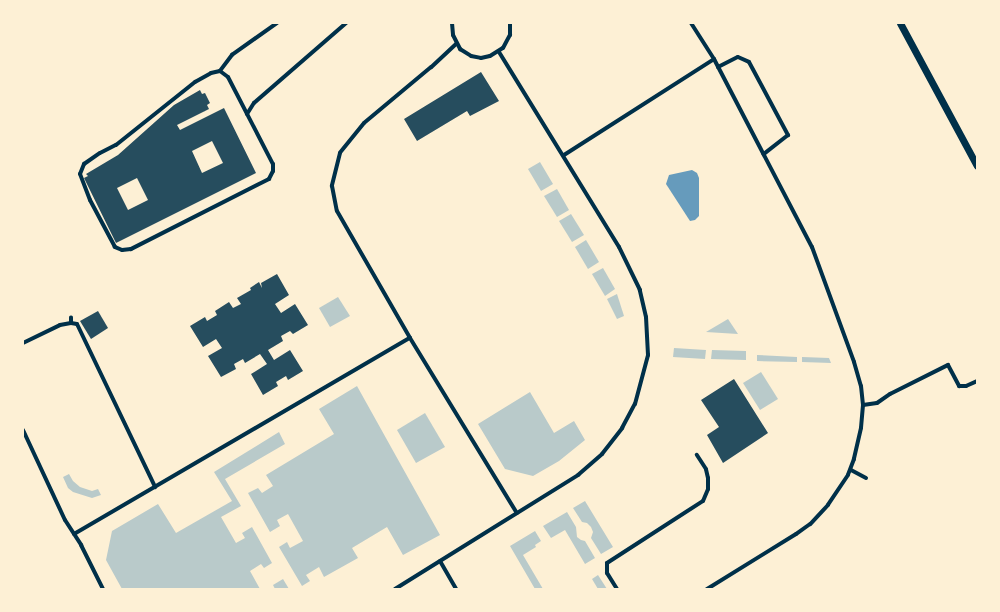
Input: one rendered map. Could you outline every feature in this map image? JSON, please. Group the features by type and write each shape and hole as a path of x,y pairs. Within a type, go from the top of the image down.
{"street":[{"path":"220,71 228,78 273,164 273,171 268,179 131,249 122,250 115,247 90,200 80,174 84,164 100,153 116,145 195,82 211,73 220,71 232,56 277,23"},
{"path":"247,114 254,103 346,23"},
{"path":"452,23 452,35 456,44 463,51 478,58 490,56 499,52 508,40 510,23"},
{"path":"691,23 714,59 812,247 854,362 861,386 862,405 860,433 851,470 828,505 810,524 707,589"},
{"path":"900,23 977,166"},
{"path":"456,44 431,68 364,123 340,153 332,186 337,211 410,338 517,513"},
{"path":"395,589 578,475 612,443 635,404 648,355 646,317 640,290 620,247 499,52"},
{"path":"718,67 738,57 749,62 788,135 764,154"},
{"path":"564,155 714,59"},
{"path":"71,318 71,323"},
{"path":"23,343 60,325 71,323 77,324 155,487"},
{"path":"74,534 410,338"},
{"path":"862,405 877,403 890,394 948,365 959,386 970,385 977,381"},
{"path":"23,430 65,520 103,589"},
{"path":"617,589 607,573 607,563 703,501 708,489 708,478 706,469 697,454"},
{"path":"851,470 866,478"},
{"path":"440,561 456,589"}],"shaded area":[{"path":"540,162 553,184 541,191 528,169"},
{"path":"557,189 569,210 557,217 544,196"},
{"path":"571,214 584,235 572,242 559,221"},
{"path":"586,240 599,262 588,269 575,247"},
{"path":"603,268 615,289 605,296 592,274"},
{"path":"617,294 624,316 617,319 607,299"},
{"path":"338,297 350,316 330,327 319,308"},
{"path":"728,319 738,334 706,332"},
{"path":"674,348 706,350 705,359 673,357"},
{"path":"712,350 746,351 746,360 711,359"},
{"path":"757,355 797,357 797,362 757,361"},
{"path":"802,357 829,358 831,363 802,362"},
{"path":"761,372 778,399 760,410 743,383"},
{"path":"357,386 440,535 403,555 387,527 352,548 358,558 324,577 319,567 306,575 310,581 302,586 279,547 287,542 290,548 303,541 288,514 277,520 280,526 270,532 248,493 258,488 262,493 273,486 266,475 334,434 319,409"},
{"path":"530,392 554,433 574,421 585,440 559,461 533,476 505,469 478,424"},
{"path":"425,413 445,447 416,463 397,430"},
{"path":"279,432 285,444 225,479 241,506 221,517 236,543 245,538 242,533 252,527 272,563 264,568 261,564 250,571 260,589 122,589 106,560 112,531 158,504 176,533 232,501 214,472"},
{"path":"69,474 73,481 80,487 92,491 98,489 101,495 92,498 73,492 68,488 63,477"},
{"path":"585,501 613,547 601,554 591,538 593,532 591,527 587,523 582,522 573,508"},
{"path":"567,512 576,527 577,537 585,541 595,558 585,564 565,530 551,538 543,526"},
{"path":"535,531 541,541 535,545 536,547 523,555 543,589 535,589 510,546"},
{"path":"598,575 607,589 598,589 592,579"},
{"path":"283,579 289,589 275,589 273,585"}],"water":[{"path":"692,170 697,173 699,178 699,216 695,220 690,221 666,184 669,175"}],"building":[{"path":"481,72 499,101 470,116 467,111 417,141 404,119"},
{"path":"200,90 202,94 205,93 210,103 207,105 209,109 177,125 180,130 224,108 256,173 116,243 84,178 88,176 86,174 118,155 174,105","holes":["212,141 223,163 202,173 192,151","137,178 148,200 128,210 117,188"]},
{"path":"277,274 289,295 275,304 281,313 295,304 308,325 293,334 290,331 281,336 283,341 268,350 274,360 290,350 303,371 288,380 286,376 276,382 278,386 263,395 251,374 267,364 260,354 245,363 243,359 234,364 236,369 221,377 208,356 222,348 216,339 203,347 190,326 205,317 207,321 217,315 215,311 229,302 233,308 241,304 237,298 251,290 250,288 259,282 262,288 261,283"},
{"path":"98,311 108,328 91,339 80,321"},
{"path":"734,379 768,433 723,463 707,435 719,427 701,400"}]}
